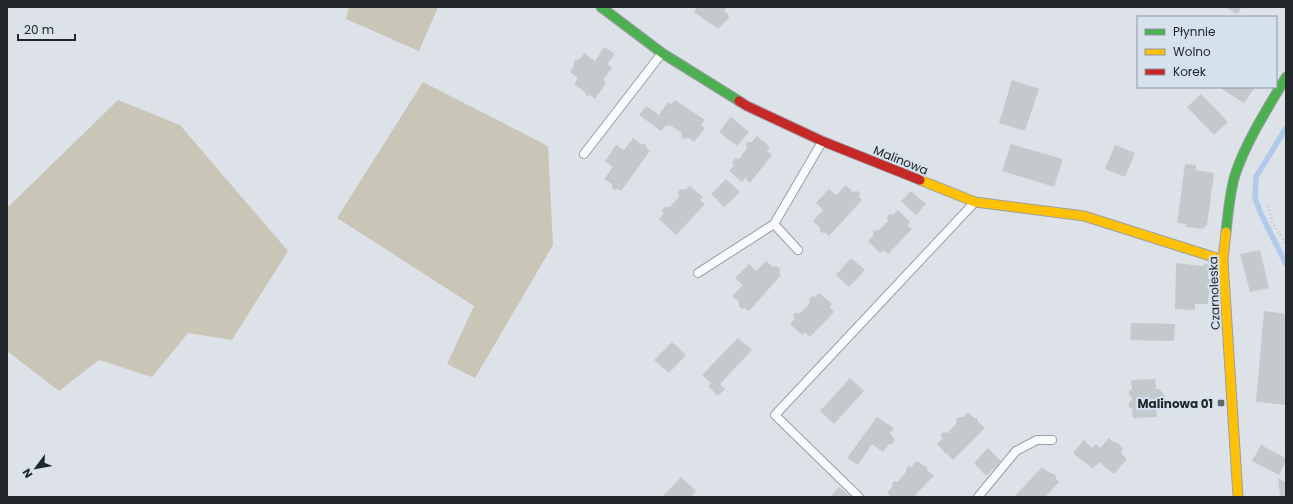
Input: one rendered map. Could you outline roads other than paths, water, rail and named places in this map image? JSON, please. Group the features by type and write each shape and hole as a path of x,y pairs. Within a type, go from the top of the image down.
{"street":[{"name":"Malinowa","path":"600,7 662,53 748,106 822,142 974,202 1084,216 1223,260"},
{"name":"Czarnoleska","path":"1238,497 1223,260 1228,212 1235,173 1248,142 1286,77"}],"lane":[{"path":"584,154 662,53"},
{"path":"698,273 774,224 822,142"},
{"path":"859,497 775,415 974,202"},
{"path":"774,224 798,250"},
{"path":"978,497 1016,451 1038,440 1052,440"}],"waterway":[{"path":"1286,128 1256,177 1255,198 1261,214 1286,264"}],"place":[{"name":"Malinowa 01","path":"1221,403"}]}
